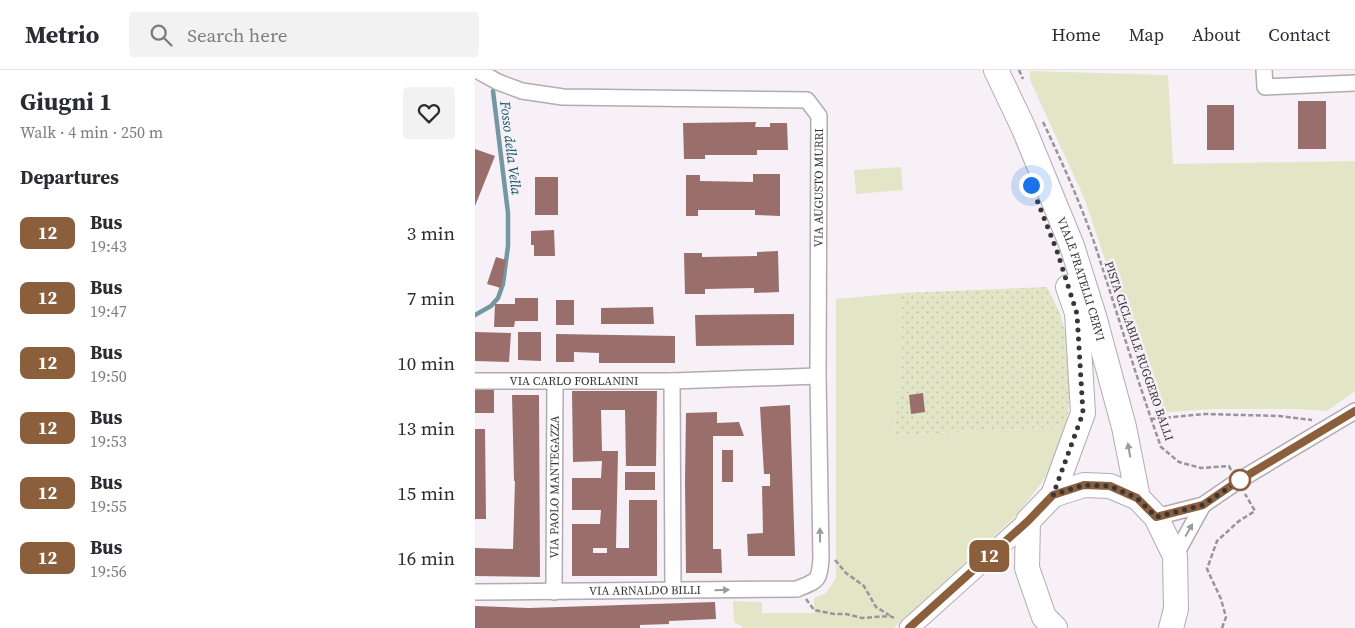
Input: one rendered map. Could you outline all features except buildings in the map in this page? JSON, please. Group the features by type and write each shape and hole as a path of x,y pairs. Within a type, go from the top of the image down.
{"main road":[{"name":"VIALE FRATELLI CERVI","path":"979,70 1011,135 1057,251 1077,314 1083,413 1053,495 1028,521"},
{"name":"VIALE FRATELLI CERVI","path":"996,70 1024,129 1072,246 1094,316 1125,428 1137,498"},
{"name":"VIALE FRATELLI CERVI","path":"1053,495 1084,485 1110,486 1137,498 1156,517 1175,556 1178,622"},
{"path":"1028,521 1027,568 1044,617 1055,628"}],"street":[{"path":"475,80 478,70"},
{"name":"VIA AUGUSTO MURRI","path":"478,70 498,82 522,91 563,97 807,100 819,116 818,376 821,559 819,576 815,582"},
{"path":"1264,70 1265,87 1355,83"},
{"name":"VIA CARLO FORLANINI","path":"475,381 672,381 818,376"},
{"path":"672,381 673,590"},
{"name":"VIA PAOLO MANTEGAZZA","path":"554,592 555,382"},
{"path":"1156,517 1203,505 1238,481 1355,411"},
{"path":"1175,556 1203,505"},
{"path":"905,625 1028,521"},
{"name":"VIA ARNALDO BILLI","path":"475,592 797,589 815,582"}],"path":[{"path":"1019,70 1023,79"},
{"name":"PISTA CICLABILE RUGGERO BALLI","path":"1040,114 1069,176 1094,243 1161,446 1179,462 1201,468 1229,466 1255,511 1239,521 1217,541 1207,569 1221,600 1226,617 1222,628"},
{"path":"1151,420 1205,414 1279,416 1335,423"},
{"path":"821,559 835,560 847,573 864,586 876,607 905,625"},
{"path":"797,589 814,610 862,618 891,616"}],"green space":[{"path":"1030,71 1168,75 1173,164 1355,161 1355,391 1327,411 1300,409 1212,409 1156,413 1085,200 1030,80"},
{"path":"901,167 903,190 856,194 854,170"},
{"path":"1047,287 1060,313 1072,356 1067,427 894,435 902,353 901,293"},
{"path":"901,293 902,353 894,435 1067,427 1056,458 1042,482 1017,515 894,628 742,628 742,626 734,622 733,601 762,602 762,613 814,613 814,598 826,593 836,578 836,299"}],"waterway":[{"name":"Fosso della Vella","path":"475,315 491,306 498,298 503,284 508,246 508,213 493,91"}],"bus line":[{"name":"12","path":"909,628 1028,521 1053,495 1084,485 1110,486 1137,498 1156,517 1203,505 1238,481 1355,411"}],"route":[{"path":"1031,185 1057,251 1077,314 1083,413 1053,495 1084,485 1110,486 1137,498 1156,517 1203,505 1240,480"}]}
